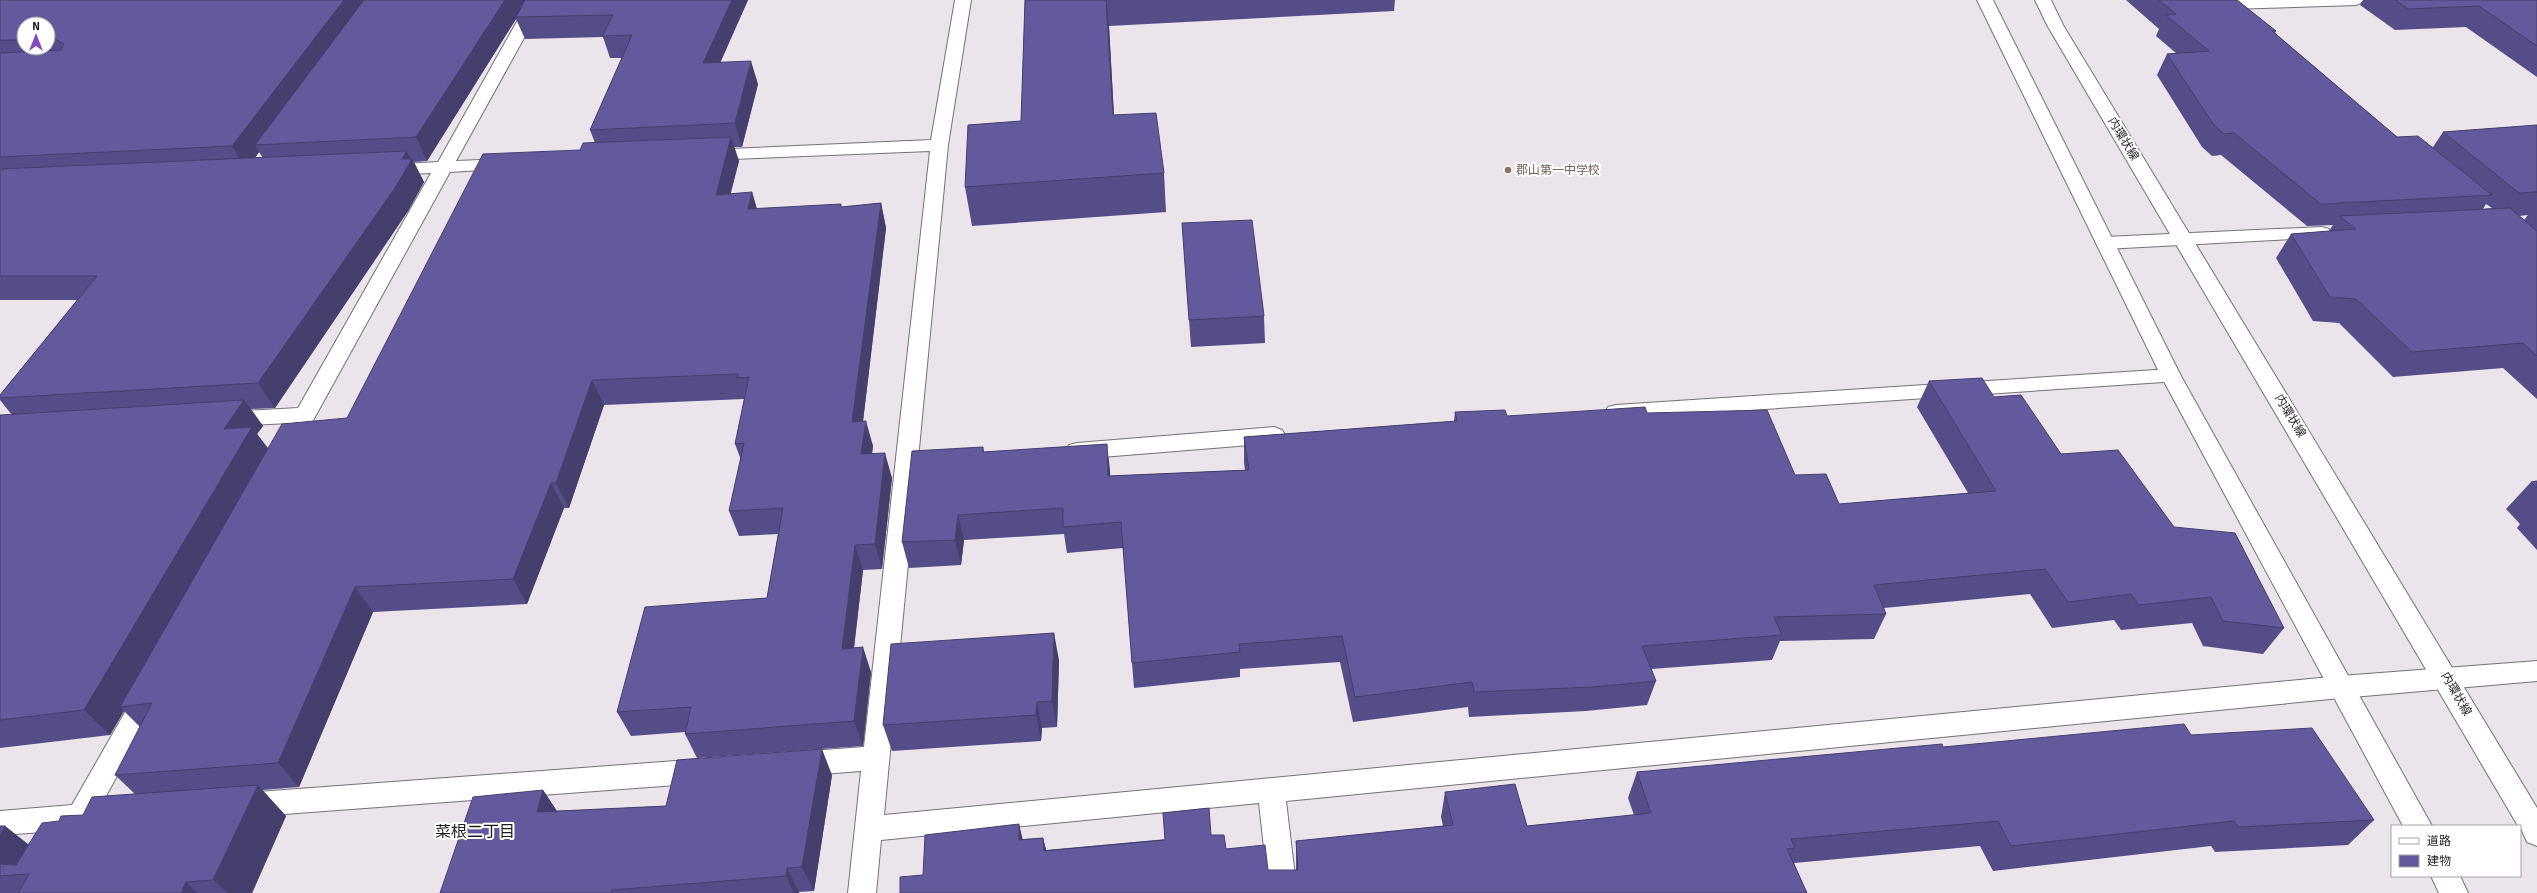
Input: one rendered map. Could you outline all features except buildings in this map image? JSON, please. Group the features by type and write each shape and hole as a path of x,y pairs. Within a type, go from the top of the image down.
{"street":[{"path":"274,470 537,0"},
{"path":"862,893 876,758 915,464 939,145 963,0"},
{"path":"1985,0 2171,376 2417,825"},
{"name":"内環状線","path":"2043,0 2054,24 2447,679 2537,833"},
{"path":"2227,2 2357,0"},
{"path":"2227,2 2248,18"},
{"path":"687,156 939,145"},
{"path":"372,170 522,163"},
{"path":"2105,243 2340,232"},
{"path":"1593,414 2171,376"},
{"path":"203,421 305,414"},
{"path":"1056,453 1292,434"},
{"path":"869,829 2341,687 2537,671"},
{"path":"38,893 158,678"},
{"path":"773,766 876,758"},
{"path":"223,806 725,770"},
{"path":"1271,790 1284,893"},
{"path":"0,823 112,815"},
{"path":"2446,877 2454,893"}],"place":[{"name":"郡山第一中学校","path":"1508,170"}],"district":[{"name":"菜根二丁目","path":"475,832"}]}
